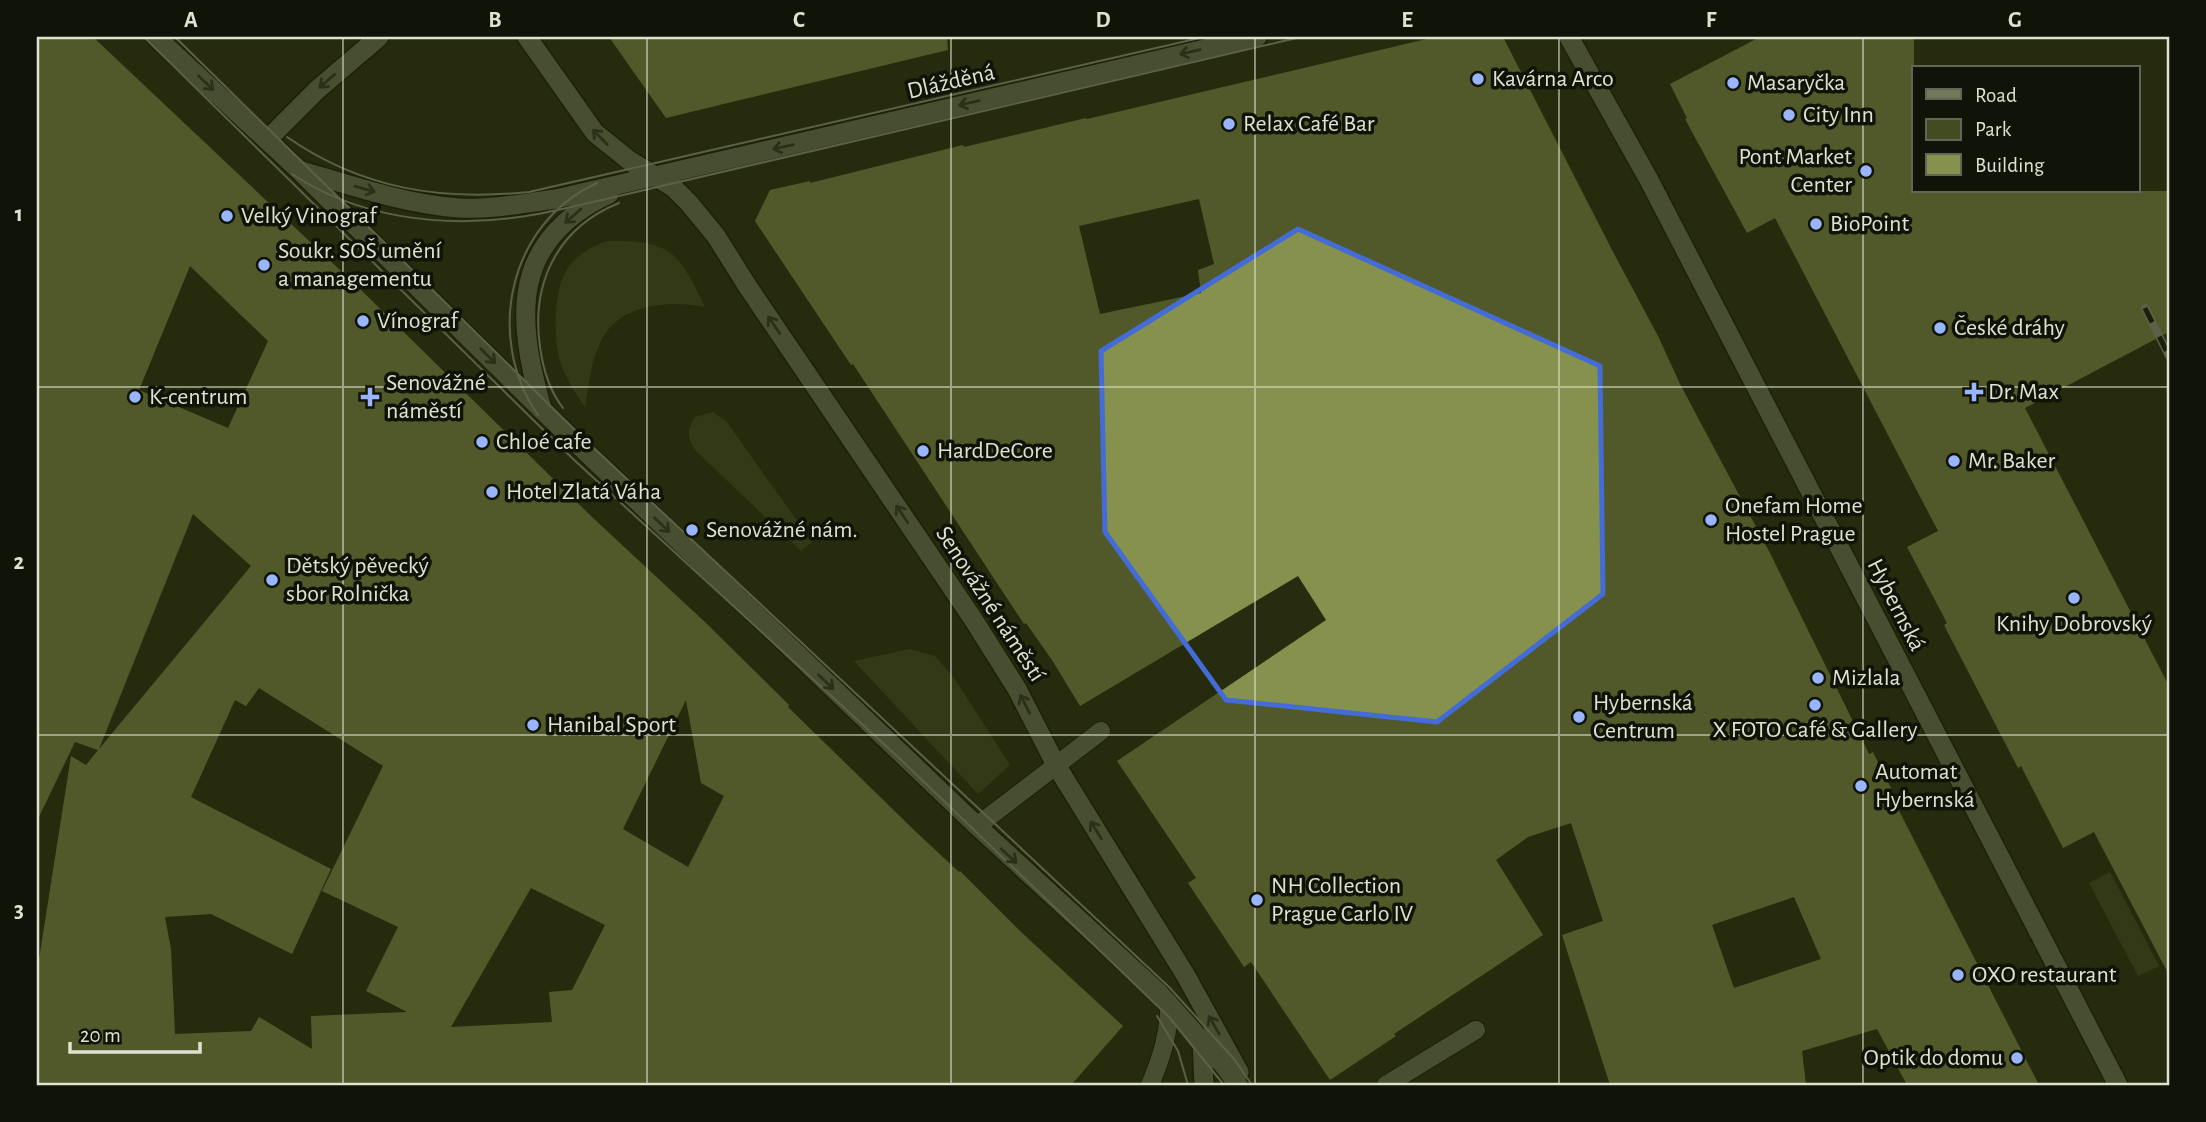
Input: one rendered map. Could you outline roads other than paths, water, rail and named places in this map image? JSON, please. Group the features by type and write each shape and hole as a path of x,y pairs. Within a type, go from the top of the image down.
{"street":[{"path":"156,37 299,170 542,410 977,827 1168,1003 1238,1085"},
{"path":"267,140 318,89 379,37"},
{"name":"Senovážné náměstí","path":"527,37 595,133 620,153 673,187 716,236 1017,689 1056,765 1186,976 1234,1059 1245,1085"},
{"name":"Dlážděná","path":"656,176 1257,37"},
{"name":"Hybernská","path":"1569,37 1649,180 2118,1085"},
{"path":"299,170 388,196 424,204 462,208 556,199 656,176"},
{"path":"542,410 528,352 524,308 536,260 549,238 583,207 607,194 656,176"},
{"path":"1202,1041 1204,1085"}],"lane":[{"path":"977,827 1101,731"},
{"path":"1150,1085 1163,1055 1169,1017 1168,1003"},
{"path":"1386,1085 1476,1030"}],"tram line":[{"path":"144,37 573,459 898,757 1169,1017 1224,1085"},
{"path":"175,37 580,435 1169,987 1234,1059 1252,1085"},
{"path":"287,137 344,169 403,187 464,195 529,192 1204,37"},
{"path":"292,174 344,201 401,216 460,221 519,217 1301,37"},
{"path":"1620,37 1647,37"},
{"path":"538,415 521,384 512,351 510,318 514,285 525,253 543,225 567,201 597,183"},
{"path":"563,408 547,379 540,347 538,323 545,280 553,260 579,227 619,203"},
{"path":"1157,1016 1178,1051 1188,1085"}],"railway":[{"path":"2145,308 2169,356"}],"place":[{"name":"Kavárna Arco","path":"1478,79"},
{"name":"Masaryčka","path":"1733,83"},
{"name":"City Inn","path":"1789,115"},
{"name":"Relax Café Bar","path":"1229,124"},
{"name":"Pont Market Center","path":"1866,171"},
{"name":"Velký Vinograf","path":"227,216"},
{"name":"BioPoint","path":"1816,224"},
{"name":"Soukr. SOŠ umění a managementu","path":"264,265"},
{"name":"Vínograf","path":"363,321"},
{"name":"České dráhy","path":"1940,328"},
{"name":"Dr. Max","path":"1974,392"},
{"name":"K-centrum","path":"135,397"},
{"name":"Senovážné náměstí","path":"370,397"},
{"name":"Chloé cafe","path":"482,442"},
{"name":"HardDeCore","path":"923,451"},
{"name":"Mr. Baker","path":"1954,461"},
{"name":"Hotel Zlatá Váha","path":"492,492"},
{"name":"Onefam Home Hostel Prague","path":"1711,520"},
{"name":"Senovážné nám.","path":"692,530"},
{"name":"Dětský pěvecký sbor Rolnička","path":"272,580"},
{"name":"Knihy Dobrovský","path":"2074,598"},
{"name":"Mizlala","path":"1818,678"},
{"name":"X FOTO Café & Gallery","path":"1815,705"},
{"name":"Hybernská Centrum","path":"1579,717"},
{"name":"Hanibal Sport","path":"533,725"},
{"name":"Automat Hybernská","path":"1861,786"},
{"name":"NH Collection Prague Carlo IV","path":"1257,900"},
{"name":"OXO restaurant","path":"1958,975"},
{"name":"Optik do domu","path":"2017,1058"}]}
